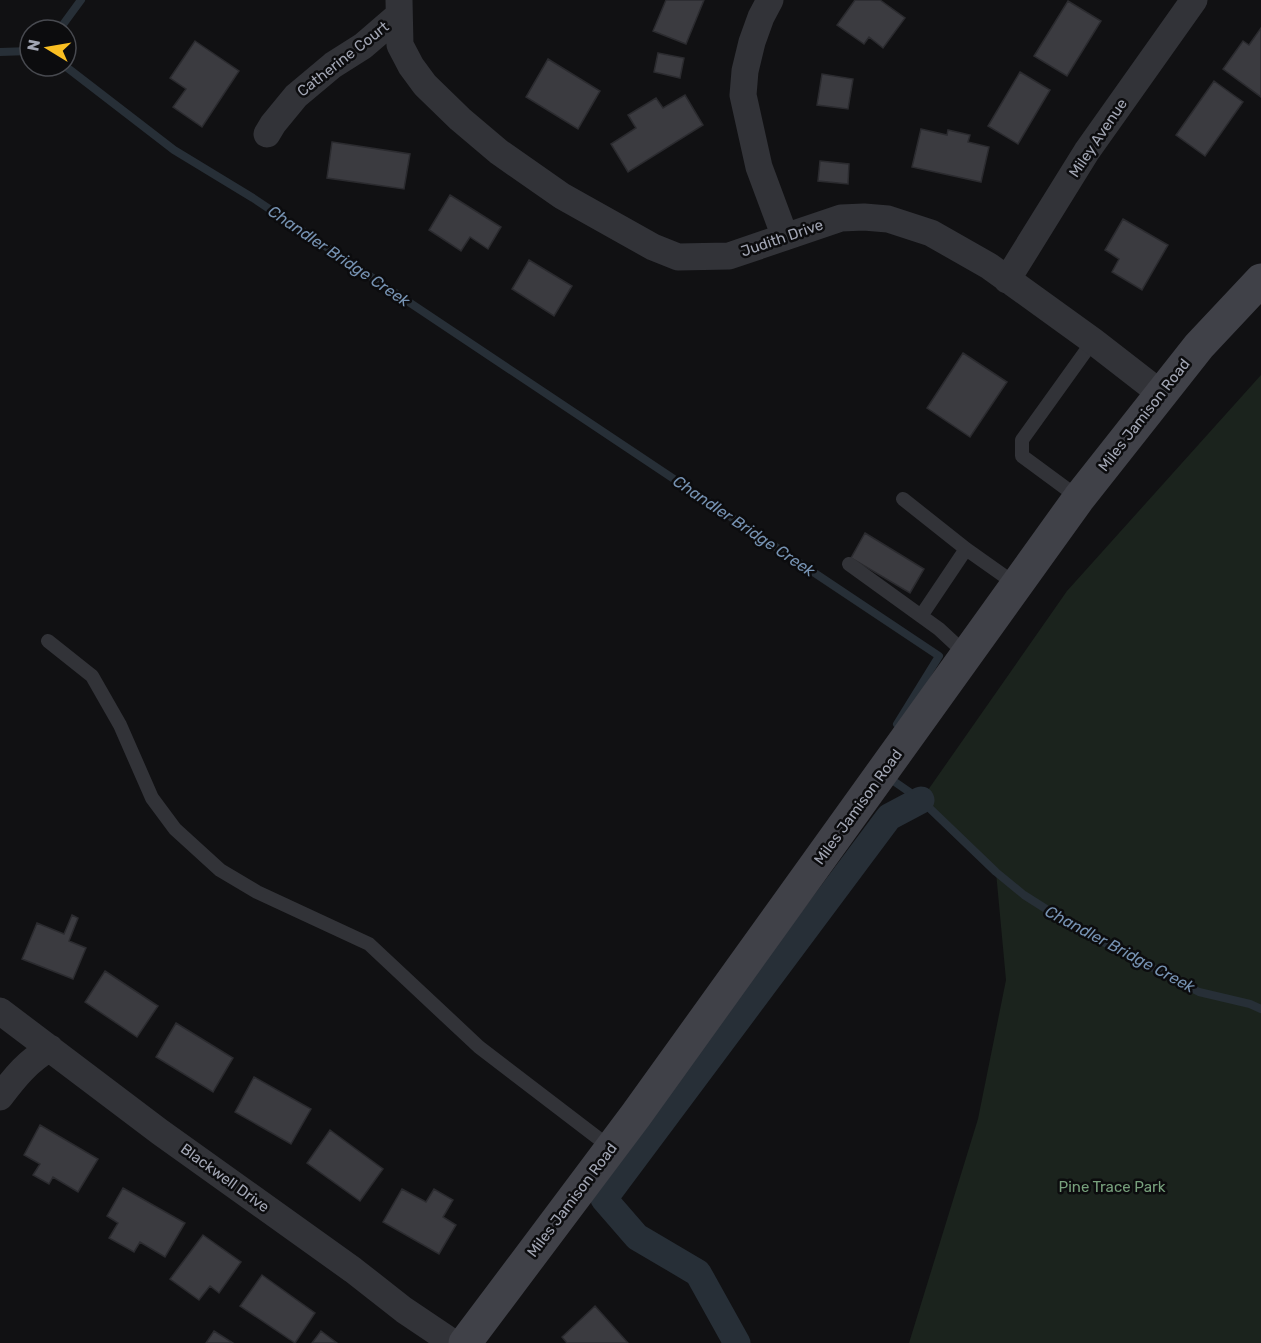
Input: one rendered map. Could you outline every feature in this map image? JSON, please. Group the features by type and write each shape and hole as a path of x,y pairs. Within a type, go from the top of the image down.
{"main road":[{"name":"Miles Jamison Road","path":"465,1343 758,947 1079,498 1199,346 1261,280"}],"street":[{"path":"770,0 752,42 745,71 743,95 759,167 785,237"},
{"name":"Miley Avenue","path":"1007,280 1087,151 1194,0"},
{"name":"Judith Drive","path":"399,7 400,45 411,66 425,85 460,119 499,152 561,196 653,247 678,257 729,256 841,218 888,219 931,233 970,254 1043,304 1160,393"},
{"name":"Catherine Court","path":"267,134 296,96 333,65 363,46 399,7"},
{"name":"Blackwell Drive","path":"0,1011 160,1132 353,1270 404,1310 453,1343"},
{"path":"0,1097 17,1074 33,1058 50,1048"}],"lane":[{"path":"1079,498 1022,456 1022,440 1093,341"},
{"path":"903,499 966,549 1017,585"},
{"path":"921,616 966,549"},
{"path":"849,564 939,629 967,655"},
{"path":"48,641 92,676 120,725 152,798 175,829 220,870 257,892 369,944 479,1047 611,1148"}],"green space":[{"name":"Pine Trace Park","path":"1261,375 1261,1343 909,1343 978,1119 1006,980 996,872 921,800 1067,591"}],"building":[{"path":"666,0 704,0 686,44 653,31"},
{"path":"855,0 880,0 905,18 883,48 869,37 864,44 837,25"},
{"path":"1068,1 1101,21 1067,76 1034,56"},
{"path":"1261,28 1261,97 1223,69 1243,41 1249,45"},
{"path":"195,41 239,71 202,127 173,107 186,89 170,78"},
{"path":"658,53 684,58 680,78 654,72"},
{"path":"548,59 600,91 578,129 526,97"},
{"path":"1020,72 1050,90 1018,144 988,126"},
{"path":"822,74 853,79 848,109 817,105"},
{"path":"1214,81 1243,102 1205,156 1176,135"},
{"path":"685,95 703,125 628,172 611,144 636,128 628,115 656,98 663,108"},
{"path":"921,129 947,135 948,130 970,135 968,142 989,147 981,182 912,167"},
{"path":"332,142 410,154 404,189 327,178"},
{"path":"820,161 849,164 848,184 818,181"},
{"path":"450,195 501,227 488,249 470,237 461,251 429,230"},
{"path":"1123,219 1168,245 1142,290 1112,272 1119,259 1105,250"},
{"path":"529,260 572,286 554,316 512,289"},
{"path":"963,353 1007,382 970,437 927,408"},
{"path":"865,533 924,569 910,593 851,558"},
{"path":"72,915 78,918 69,941 86,948 73,979 22,959 37,923 64,934"},
{"path":"105,971 158,1006 137,1037 85,1002"},
{"path":"176,1023 233,1058 213,1092 156,1057"},
{"path":"254,1077 311,1109 291,1144 235,1112"},
{"path":"40,1125 98,1159 78,1192 53,1177 49,1184 33,1175 40,1164 24,1155"},
{"path":"330,1130 383,1169 360,1201 307,1163"},
{"path":"123,1188 185,1223 165,1257 140,1242 134,1252 109,1238 118,1223 107,1216"},
{"path":"402,1189 426,1202 434,1189 453,1200 443,1217 456,1225 439,1254 383,1222"},
{"path":"203,1235 241,1262 219,1293 210,1286 199,1300 170,1279"},
{"path":"262,1275 315,1313 295,1343 240,1306"},
{"path":"595,1306 628,1343 567,1343 562,1337"},
{"path":"214,1331 233,1343 206,1343"},
{"path":"321,1331 337,1343 312,1343"}],"waterway":[{"path":"68,18 81,0"},
{"name":"Chandler Bridge Creek","path":"0,52 18,51"},
{"name":"Chandler Bridge Creek","path":"78,76 174,150 253,198 939,656 897,724"},
{"name":"Chandler Bridge Creek","path":"890,776 892,780 921,800 996,872 1024,895 1076,928 1199,992 1250,1004 1261,1009"},
{"path":"737,1343 698,1273 637,1237 604,1199 889,817 921,800"}]}
